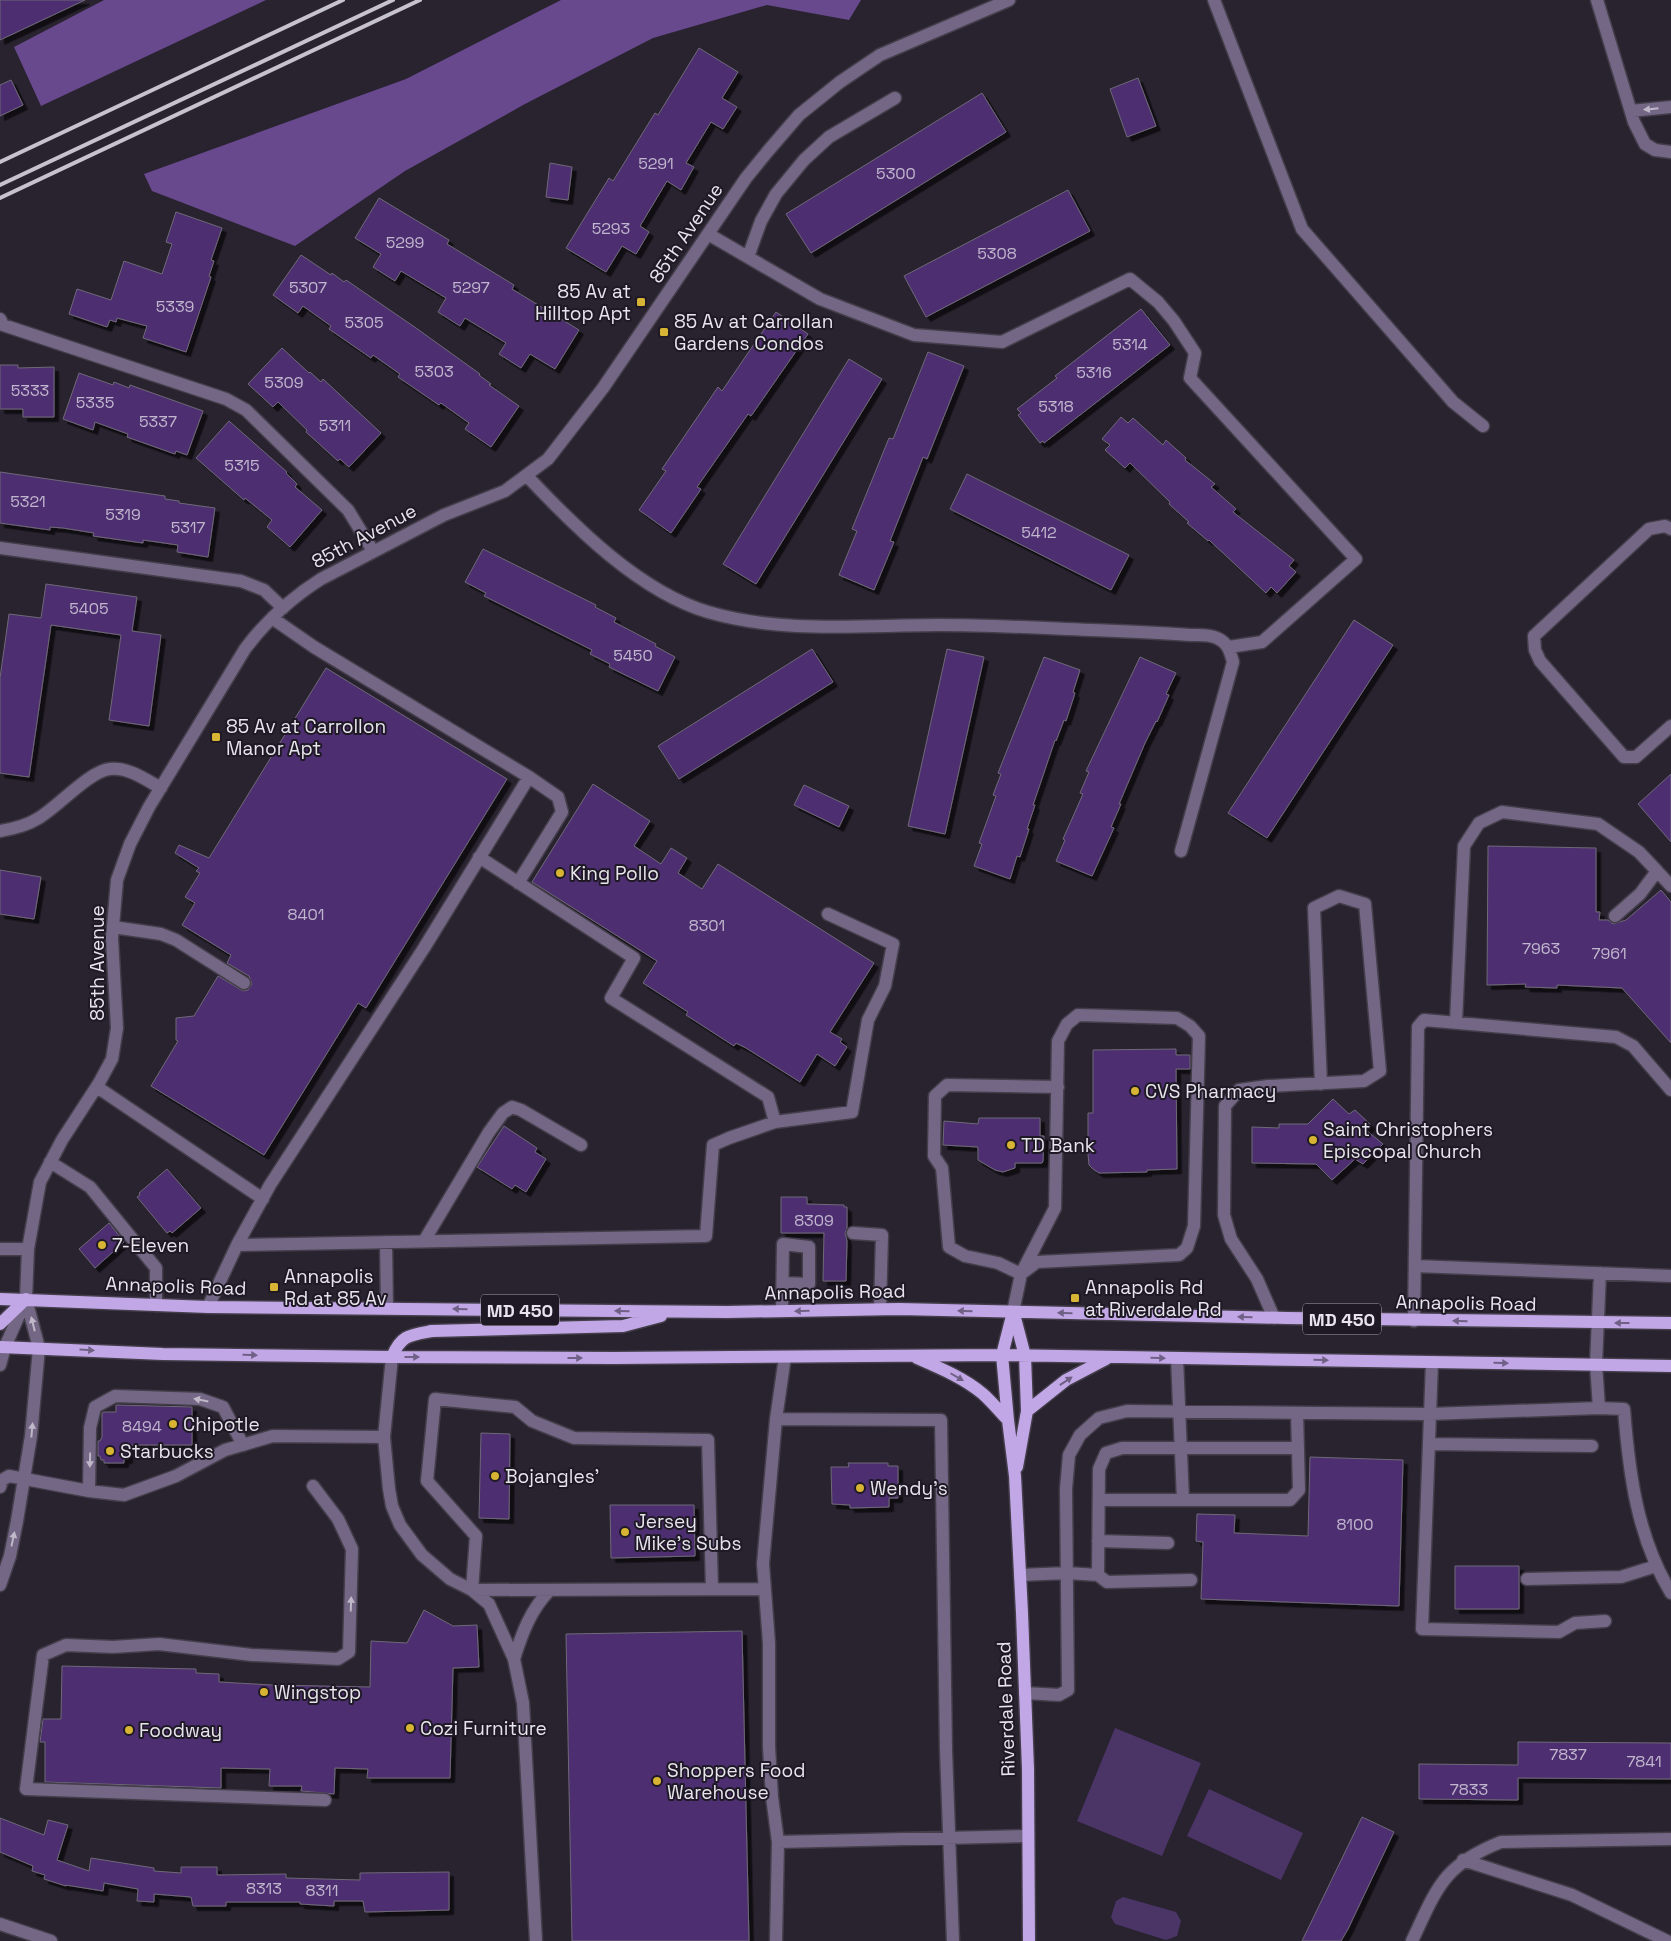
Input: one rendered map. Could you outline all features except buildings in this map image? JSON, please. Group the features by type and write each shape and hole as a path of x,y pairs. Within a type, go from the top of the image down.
{"main road":[{"name":"Annapolis Road","path":"0,1299 208,1307 678,1312 880,1310 1414,1321 1671,1323"},
{"path":"0,1324 26,1299"},
{"path":"392,1357 398,1343 411,1335 432,1331 623,1326 678,1312"},
{"name":"Riverdale Road","path":"1014,1312 1002,1356 1015,1476 1020,1575 1028,1769 1029,1941"},
{"name":"Riverdale Road","path":"1014,1312 1025,1356 1027,1410 1015,1476"},
{"name":"MD 450","path":"2,1347 163,1354 392,1357 785,1358 1025,1356 1671,1366"},
{"path":"913,1356 971,1385 983,1394 1008,1420"},
{"path":"1027,1410 1066,1380 1110,1357"}],"street":[{"name":"85th Avenue","path":"0,1586 10,1556 31,1436 38,1348 26,1299 28,1249 40,1182 62,1140 97,1087 112,1059 117,1028 113,978 113,927 117,880 130,844 161,788 245,650 261,628 282,608 302,591 321,579 444,515 505,491 548,459 582,416 746,178 799,116 840,82 880,55 1009,0"},
{"path":"1214,0 1302,230 1453,402 1483,426"},
{"path":"1597,0 1630,111 1645,144 1655,150 1671,152"},
{"path":"748,257 761,221 776,194 804,160 829,137 895,98"},
{"path":"1630,111 1671,107"},
{"path":"708,234 820,299 914,335 1002,342 1130,279 1158,302 1196,353 1190,378 1356,558 1262,642 1229,647"},
{"path":"0,318 3,325 226,399 246,410 348,510 374,551"},
{"path":"527,476 550,501 589,537 637,575 682,602 734,618 779,625 837,627 940,625 1216,637 1229,647 1233,662 1181,851"},
{"path":"1671,528 1665,526 1649,529 1534,636 1535,650 1540,661 1624,756 1636,757 1671,726"},
{"path":"0,548 241,581 264,590 282,608"},
{"path":"272,618 322,652 529,777 558,797 562,812 518,883"},
{"path":"0,831 37,820 89,779 110,769 132,772 161,788"},
{"path":"208,1307 237,1245 262,1199 424,948 529,777"},
{"path":"1456,1022 1464,846 1479,824 1502,812 1598,824 1639,852 1671,886"},
{"path":"479,857 634,958 610,998 768,1098 776,1122"},
{"path":"1615,916 1640,894 1657,871"},
{"path":"1274,1318 1257,1279 1231,1239 1224,1215 1225,1106 1239,1090 1268,1086 1321,1084 1364,1081 1380,1071 1365,904 1339,896 1314,908 1321,1084"},
{"path":"237,1245 706,1236 713,1145 776,1122 852,1112 868,1020 885,986 894,944 828,914"},
{"path":"113,927 161,934 176,940 244,982"},
{"path":"1014,1312 1021,1274 1055,1208 1058,1041 1067,1024 1078,1015 1177,1018 1190,1026 1199,1036 1194,1226 1187,1248 1180,1254 1037,1262 1021,1274"},
{"path":"1414,1321 1418,1026 1424,1020 1616,1036 1633,1046 1671,1090"},
{"path":"1021,1274 998,1262 965,1256 949,1247 942,1168 934,1156 936,1096 947,1085 1058,1087"},
{"path":"97,1087 262,1199"},
{"path":"424,1241 489,1132 503,1113 512,1107 521,1110 581,1146"},
{"path":"50,1162 90,1186 156,1268 156,1305"},
{"path":"854,1233 882,1235 880,1310"},
{"path":"386,1242 387,1308"},
{"path":"0,1249 28,1249"},
{"path":"1415,1266 1671,1276"},
{"path":"1599,1408 1596,1364 1600,1273"},
{"path":"782,1311 783,1283"},
{"name":"85th Avenue","path":"0,1365 2,1347 26,1299"},
{"path":"392,1357 384,1437 392,1506 400,1525 422,1554 450,1579 472,1590 489,1604 514,1659 523,1702 536,1941"},
{"path":"776,1941 778,1842 772,1797 769,1747 769,1643 763,1564 776,1420 785,1358"},
{"path":"1177,1358 1182,1500"},
{"path":"1432,1362 1422,1630 1559,1632 1574,1623 1605,1621"},
{"path":"89,1491 90,1428 94,1406 115,1396 200,1399 223,1406 243,1445"},
{"path":"472,1590 476,1536 427,1481 435,1399 515,1407 532,1421 574,1438 708,1440 712,1589"},
{"path":"1025,1693 1059,1695 1068,1690 1066,1489 1069,1455 1080,1435 1099,1418 1127,1411 1430,1414 1599,1408 1624,1409 1632,1486 1652,1559 1671,1593"},
{"path":"1099,1500 1290,1500 1299,1490 1297,1413"},
{"path":"776,1420 941,1420 949,1838 953,1941"},
{"path":"0,1487 2,1480 9,1476 89,1491 124,1495 176,1476 225,1450 273,1436 384,1437"},
{"path":"1429,1444 1592,1446"},
{"path":"1098,1576 1099,1469 1106,1453 1122,1448 1297,1448"},
{"path":"312,1486 338,1519 352,1549 349,1652 338,1659 252,1655 159,1644 113,1646 66,1645 43,1655 26,1790 325,1800"},
{"path":"1098,1541 1168,1543"},
{"path":"1527,1579 1621,1577 1656,1566"},
{"path":"1020,1575 1067,1573 1098,1576 1107,1582 1191,1580"},
{"path":"472,1590 764,1589"},
{"path":"514,1659 521,1634 537,1603 550,1590"},
{"path":"778,1842 1028,1836"},
{"path":"1412,1941 1437,1890 1450,1872 1463,1860 1501,1842 1671,1839"},
{"path":"1463,1860 1572,1895 1667,1941"},
{"path":"0,1924 51,1941"}],"shaded area":[{"path":"104,0 266,0 41,106 14,47"},
{"path":"561,0 861,0 849,20 767,5 653,38 525,104 405,171 295,246 152,191 144,174 406,79"},
{"path":"1115,1728 1201,1763 1162,1856 1077,1821"},
{"path":"1209,1789 1303,1833 1281,1880 1187,1836"},
{"path":"1123,1897 1176,1912 1181,1921 1177,1936 1166,1940 1115,1924 1111,1917 1116,1901"}],"railway":[{"path":"0,162 343,0"},
{"path":"0,185 393,0"},
{"path":"0,198 420,0"}],"place":[{"name":"85 Av at Hilltop Apt","path":"641,302"},
{"name":"85 Av at Carrollan Gardens Condos","path":"664,332"},
{"name":"85 Av at Carrollon Manor Apt","path":"216,737"},
{"name":"King Pollo","path":"560,873"},
{"name":"CVS Pharmacy","path":"1135,1091"},
{"name":"Saint Christophers Episcopal Church","path":"1313,1140"},
{"name":"TD Bank","path":"1011,1145"},
{"name":"7-Eleven","path":"102,1245"},
{"name":"Annapolis Rd at 85 Av","path":"274,1287"},
{"name":"Annapolis Rd at Riverdale Rd","path":"1075,1298"},
{"name":"Chipotle","path":"173,1424"},
{"name":"Starbucks","path":"110,1451"},
{"name":"Bojangles'","path":"495,1476"},
{"name":"Wendy's","path":"860,1488"},
{"name":"Jersey Mike's Subs","path":"625,1532"},
{"name":"Wingstop","path":"264,1692"},
{"name":"Cozi Furniture","path":"410,1728"},
{"name":"Foodway","path":"129,1730"},
{"name":"Shoppers Food Warehouse","path":"657,1781"}]}
